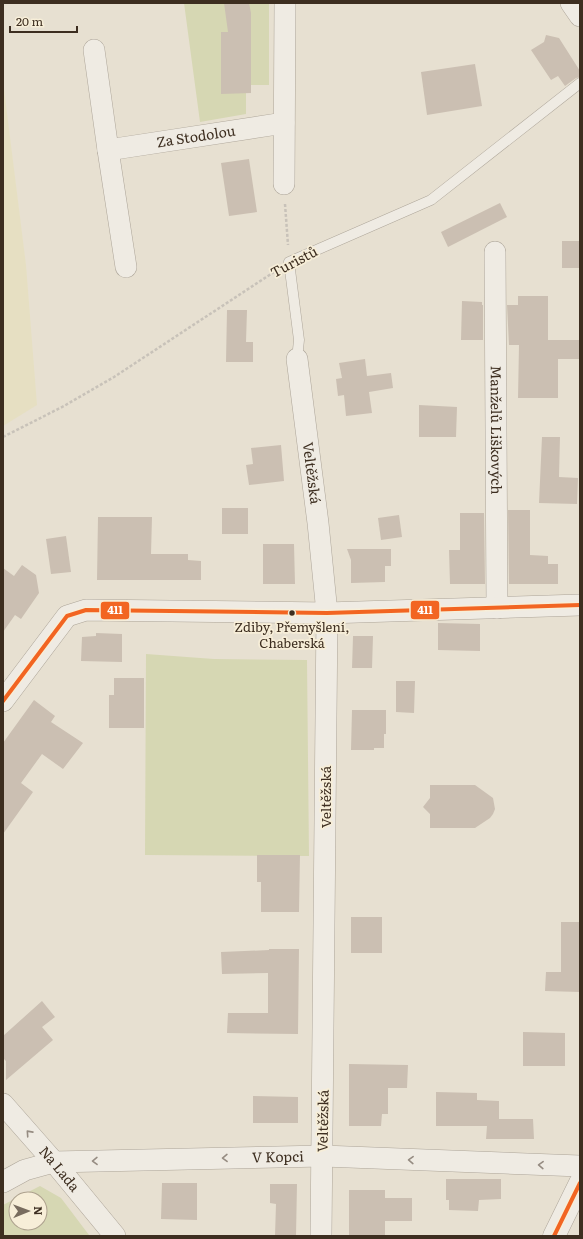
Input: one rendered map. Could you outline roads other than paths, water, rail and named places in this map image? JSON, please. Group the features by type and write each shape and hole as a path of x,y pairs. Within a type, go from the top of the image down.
{"street":[{"path":"284,184 285,3"},
{"path":"571,3 580,16"},
{"path":"94,50 126,267"},
{"name":"Za Stodolou","path":"108,150 284,123"},
{"name":"Manželů Liškových","path":"495,252 497,608"},
{"name":"Veltěžská","path":"297,359 318,523 327,613 323,1156 321,1236"},
{"path":"3,701 67,616 86,610 327,613 580,605"},
{"name":"Na Lada","path":"3,1104 54,1162 115,1236"},
{"name":"V Kopci","path":"3,1182 25,1170 54,1162 323,1156 580,1166"},
{"path":"554,1236 580,1182"}],"lane":[{"name":"Turistů","path":"297,359 299,340 289,262 431,200 580,83"}],"place":[{"name":"Zdiby, Přemyšlení, Chaberská","path":"292,613"}]}
